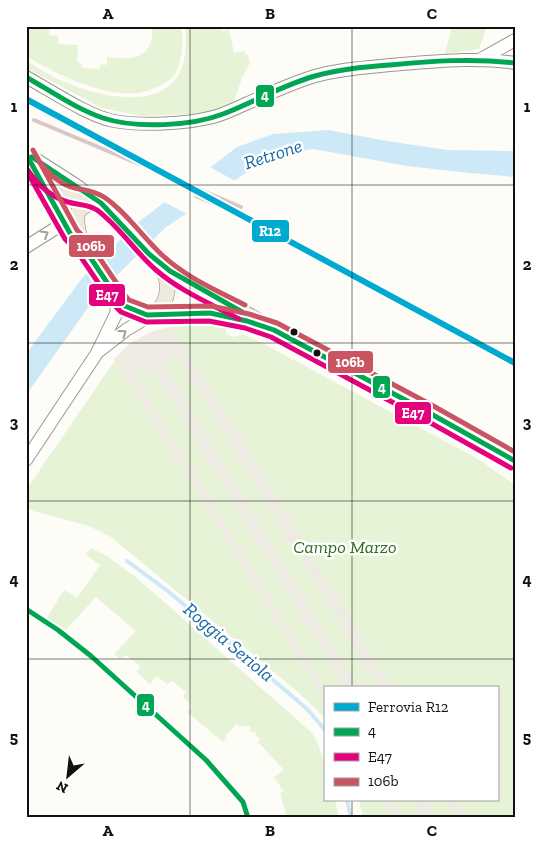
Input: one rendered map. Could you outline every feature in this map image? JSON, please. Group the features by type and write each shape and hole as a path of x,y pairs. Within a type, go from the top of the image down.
{"main road":[{"path":"26,154 35,168 62,192 96,200 117,219 149,254 177,276 515,461"},
{"path":"35,168 39,180 71,235 82,245 125,306 135,312 153,314 210,313 247,321 274,330"},
{"path":"82,245 76,218 78,212 86,204 96,200"},
{"path":"153,314 163,305 168,289 168,280 162,266"}],"street":[{"path":"481,59 515,40"},
{"path":"26,77 97,116 115,121 159,123 214,117 290,84 335,72 365,67 481,59 515,63"},
{"path":"26,154 79,187 96,200"},
{"path":"26,247 64,223"},
{"path":"26,460 97,353 116,314 116,295"},
{"path":"97,353 126,330 153,314"}],"green space":[{"path":"26,26 50,26 49,35 58,36 58,44 78,45 77,62 81,63 83,68 99,69 101,64 107,65 107,57 125,58 140,55 150,45 152,26 180,26 183,42 182,52 177,71 162,84 145,92 112,92 77,82 32,60 26,55"},
{"path":"184,26 221,26 223,31 229,29 234,53 245,51 245,54 248,55 250,63 242,78 233,104 211,113 141,116 102,108 26,68 26,59 63,81 87,90 112,96 137,97 158,92 175,80 184,60 186,34"},
{"path":"452,26 487,26 479,49 445,54"},
{"name":"Campo Marzo","path":"226,326 226,334 234,337 243,334 478,459 515,485 515,818 363,818 359,802 498,802 498,686 324,686 324,717 297,691 111,537 89,526 33,511 26,506 26,490 120,353 145,335 170,328"},
{"path":"91,548 107,556 137,578 312,733 323,758 324,802 335,802 339,818 287,818 280,793 284,792 274,777 284,770 258,742 260,739 255,735 257,733 249,730 251,728 247,725 240,727 236,724 225,736 227,738 223,742 187,712 192,706 183,697 186,692 172,681 167,684 157,676 150,684 137,672 140,666 126,655 121,659 114,654 136,631 96,597 64,632 46,619 64,590 77,598 100,565 86,555"}],"shaded area":[{"path":"171,327 213,391 391,686 377,686 175,353 166,367 358,686 343,686 154,373 142,375 133,371 324,686 324,700 114,359 132,342 154,331"},
{"path":"384,802 394,802 404,818 394,818"},
{"path":"413,802 428,802 438,818 422,818"},
{"path":"447,802 460,802 469,818 457,818"}],"water":[{"name":"Retrone","path":"328,130 447,150 515,151 515,177 407,166 313,149 269,157 165,228 97,295 26,395 26,354 83,277 136,224 237,147 273,134"}],"pier":[{"path":"208,166 237,182 189,215 162,201"}],"waterway":[{"name":"Roggia Seriola","path":"127,561 169,592 292,696 308,710 324,729"},
{"name":"Roggia Seriola","path":"347,802 351,818"}],"railway":[{"path":"34,120 241,207"},
{"path":"196,196 239,215"}],"rail line":[{"name":"R12","path":"26,99 515,363"}],"transit line":[{"name":"4","path":"26,77 73,105 103,118 131,124 164,125 196,121 223,114 291,84 333,72 436,61 468,60 515,63"},
{"name":"106b","path":"33,150 77,230 88,241 129,300 148,307 211,306 249,314 277,323 428,403 515,452"},
{"name":"4","path":"26,154 71,235 82,245 118,299 125,306 147,315 210,313 247,321 274,330 515,461"},
{"name":"4","path":"32,157 101,203 149,254 170,271 242,312"},
{"name":"106b","path":"39,161 50,174 64,184 97,193 112,203 161,254 180,270 245,305"},
{"name":"E47","path":"27,169 40,185 56,197 97,210 165,278 196,297 239,319"},
{"name":"E47","path":"26,170 65,239 76,250 112,303 121,312 146,322 209,321 245,328 271,337 511,468"},
{"name":"4","path":"26,609 58,630 91,656 206,760 243,802 248,818"}]}
